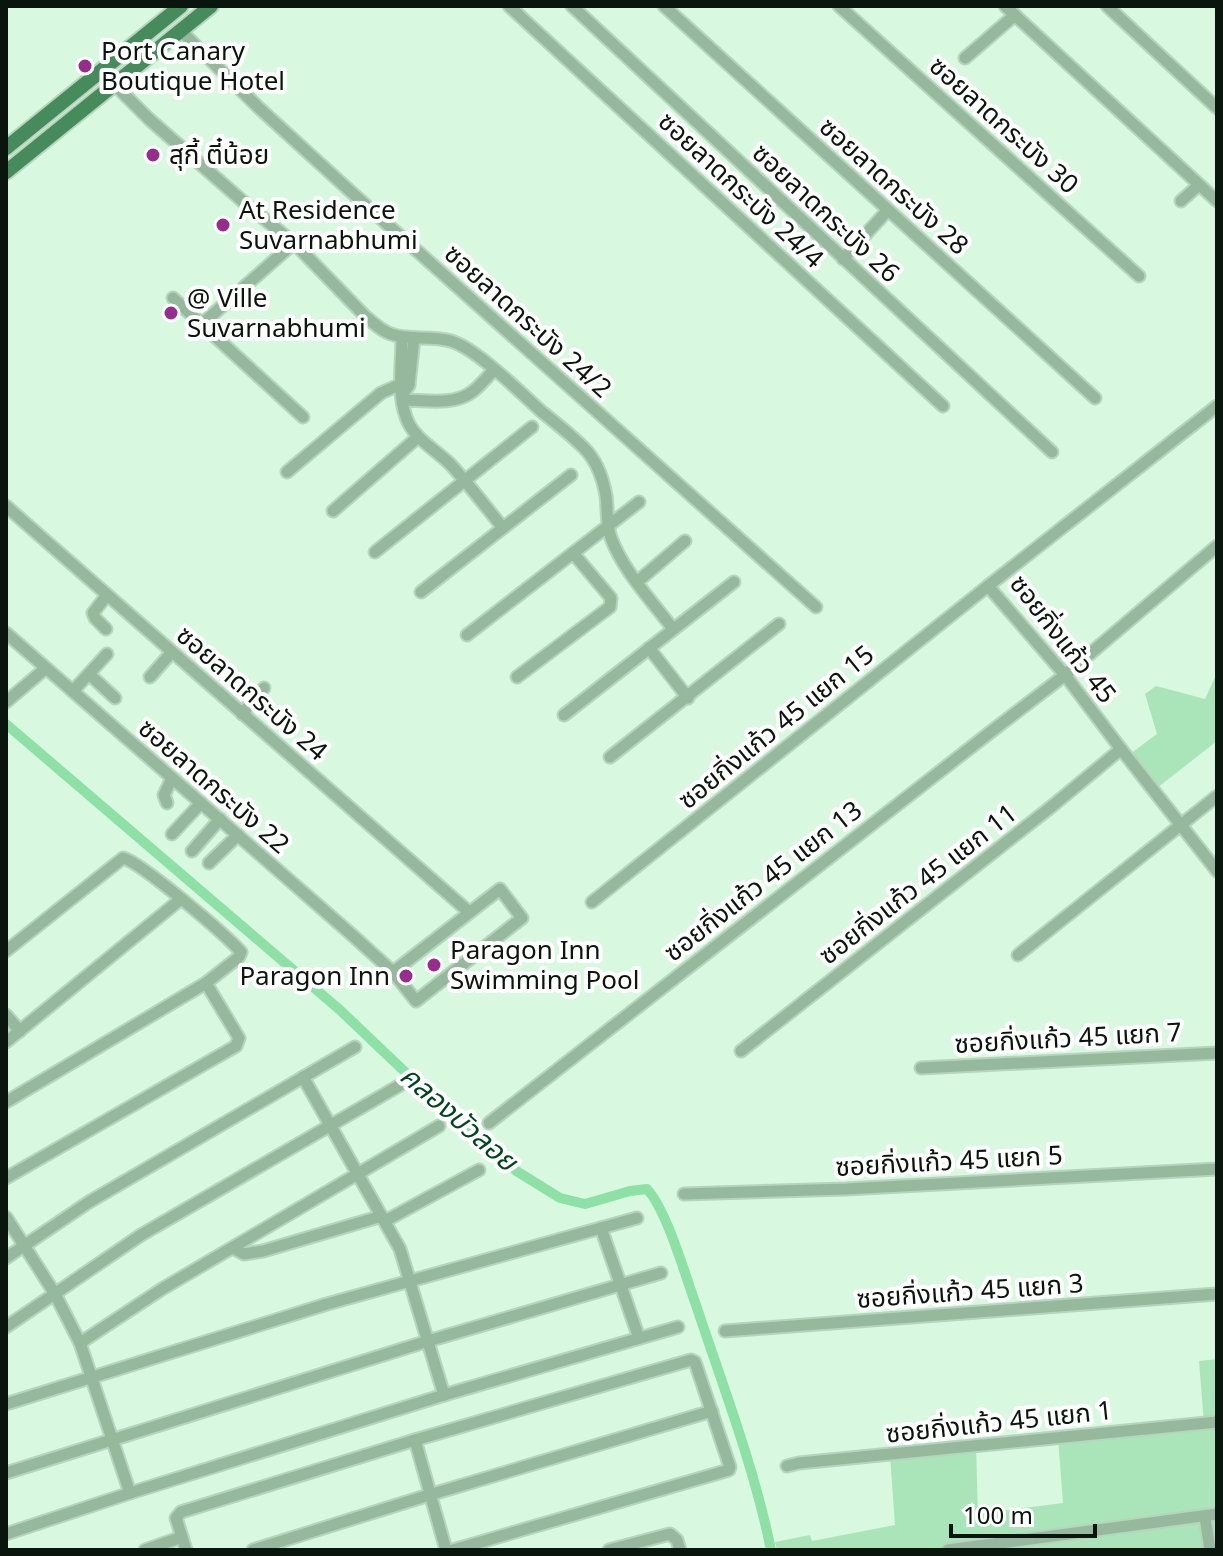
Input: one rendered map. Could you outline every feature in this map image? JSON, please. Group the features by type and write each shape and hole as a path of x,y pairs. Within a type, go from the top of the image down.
{"main road":[{"path":"6,148 181,6"},
{"path":"6,172 211,6"}],"street":[{"name":"ซอยลาดกระบัง 24/4","path":"509,6 943,406"},
{"name":"ซอยลาดกระบัง 26","path":"572,6 1052,452"},
{"name":"ซอยลาดกระบัง 28","path":"664,6 1095,398"},
{"name":"ซอยลาดกระบัง 30","path":"839,6 1139,276"},
{"path":"1005,6 1217,201"},
{"path":"1107,6 1217,108"},
{"path":"965,58 1015,15"},
{"name":"ซอยลาดกระบัง 24/2","path":"180,30 350,191 816,607"},
{"path":"114,84 171,138 294,243 366,317 386,332 461,345 584,448 598,466 606,497 608,526 617,551 673,629"},
{"path":"1181,201 1199,185"},
{"path":"843,259 888,210"},
{"path":"202,324 294,243"},
{"path":"173,298 303,417"},
{"path":"408,338 404,391 407,420 418,437 441,454 503,528"},
{"path":"287,472 381,393 404,391 443,400 462,398 494,370"},
{"name":"ซอยกิ่งแก้ว 45","path":"1217,406 988,586 1065,675 1217,871"},
{"path":"375,552 532,427"},
{"path":"333,511 418,437"},
{"path":"421,592 571,475"},
{"path":"467,635 639,502"},
{"name":"ซอยลาดกระบัง 24","path":"6,506 469,912"},
{"path":"637,582 685,541"},
{"name":"ซอยกิ่งแก้ว 45 แยก 13","path":"489,1123 1065,675 1217,546"},
{"path":"517,677 610,607 611,598 573,553"},
{"path":"564,715 734,582"},
{"name":"ซอยกิ่งแก้ว 45 แยก 15","path":"592,902 988,586"},
{"path":"106,629 93,613 107,595"},
{"path":"610,757 779,624"},
{"name":"ซอยลาดกระบัง 22","path":"6,633 393,972 416,1001 522,918 500,889 469,912"},
{"path":"649,648 688,698"},
{"path":"150,677 171,653"},
{"path":"73,691 107,654"},
{"path":"6,702 46,668"},
{"path":"89,674 115,698"},
{"path":"242,714 264,688"},
{"name":"ซอยกิ่งแก้ว 45 แยก 11","path":"741,1051 1121,749"},
{"path":"167,803 165,791 172,778"},
{"path":"1018,955 1217,796"},
{"path":"172,834 201,803"},
{"path":"192,851 220,819"},
{"path":"209,863 238,835"},
{"path":"6,951 123,858 181,899 241,952 239,957 206,983 6,1102"},
{"path":"6,1042 181,899"},
{"path":"393,972 469,912"},
{"path":"6,1178 236,1046 239,1038 206,983"},
{"path":"6,1015 20,1031"},
{"path":"6,1258 89,1202 355,1047"},
{"name":"ซอยกิ่งแก้ว 45 แยก 7","path":"921,1068 1217,1053"},
{"path":"303,1077 400,1249 444,1395"},
{"path":"6,1327 141,1235 402,1084"},
{"path":"80,1343 140,1303 439,1126"},
{"name":"ซอยกิ่งแก้ว 45 แยก 5","path":"684,1194 846,1189 1217,1169"},
{"path":"233,1248 244,1254 263,1251 383,1218 479,1170"},
{"path":"6,1217 55,1294 80,1343 130,1493"},
{"path":"6,1404 297,1313 637,1218"},
{"path":"601,1228 639,1338"},
{"path":"6,1473 428,1341 661,1273"},
{"name":"ซอยกิ่งแก้ว 45 แยก 3","path":"725,1331 1217,1294"},
{"path":"7,1532 444,1395 678,1327"},
{"path":"186,1550 176,1518 181,1512 691,1360 697,1365 730,1467 726,1472 453,1550"},
{"path":"253,1550 712,1411"},
{"name":"ซอยกิ่งแก้ว 45 แยก 1","path":"787,1466 1217,1422"},
{"path":"415,1440 446,1550"},
{"path":"948,1550 1211,1516 1210,1550"},
{"path":"609,1550 670,1534 677,1540 680,1550"},
{"path":"145,1550 182,1537"}],"green space":[{"path":"1217,673 1217,741 1157,788 1130,754 1157,734 1145,694 1156,686 1205,699"},
{"path":"1217,1359 1217,1550 777,1550 775,1542 810,1535 812,1541 895,1525 890,1455 976,1446 978,1514 1063,1503 1058,1438 1204,1423 1199,1361"}],"waterway":[{"name":"คลองบัวลอย","path":"6,724 340,1010 467,1131 518,1172 560,1198 585,1204 647,1189 661,1212 680,1259 747,1456 771,1550"}],"place":[{"name":"Port Canary Boutique Hotel","path":"85,66"},
{"name":"สุกี้ ตี๋น้อย","path":"153,155"},
{"name":"At Residence Suvarnabhumi","path":"223,225"},
{"name":"@ Ville Suvarnabhumi","path":"171,313"},
{"name":"Paragon Inn Swimming Pool","path":"434,965"},
{"name":"Paragon Inn","path":"406,976"}]}
